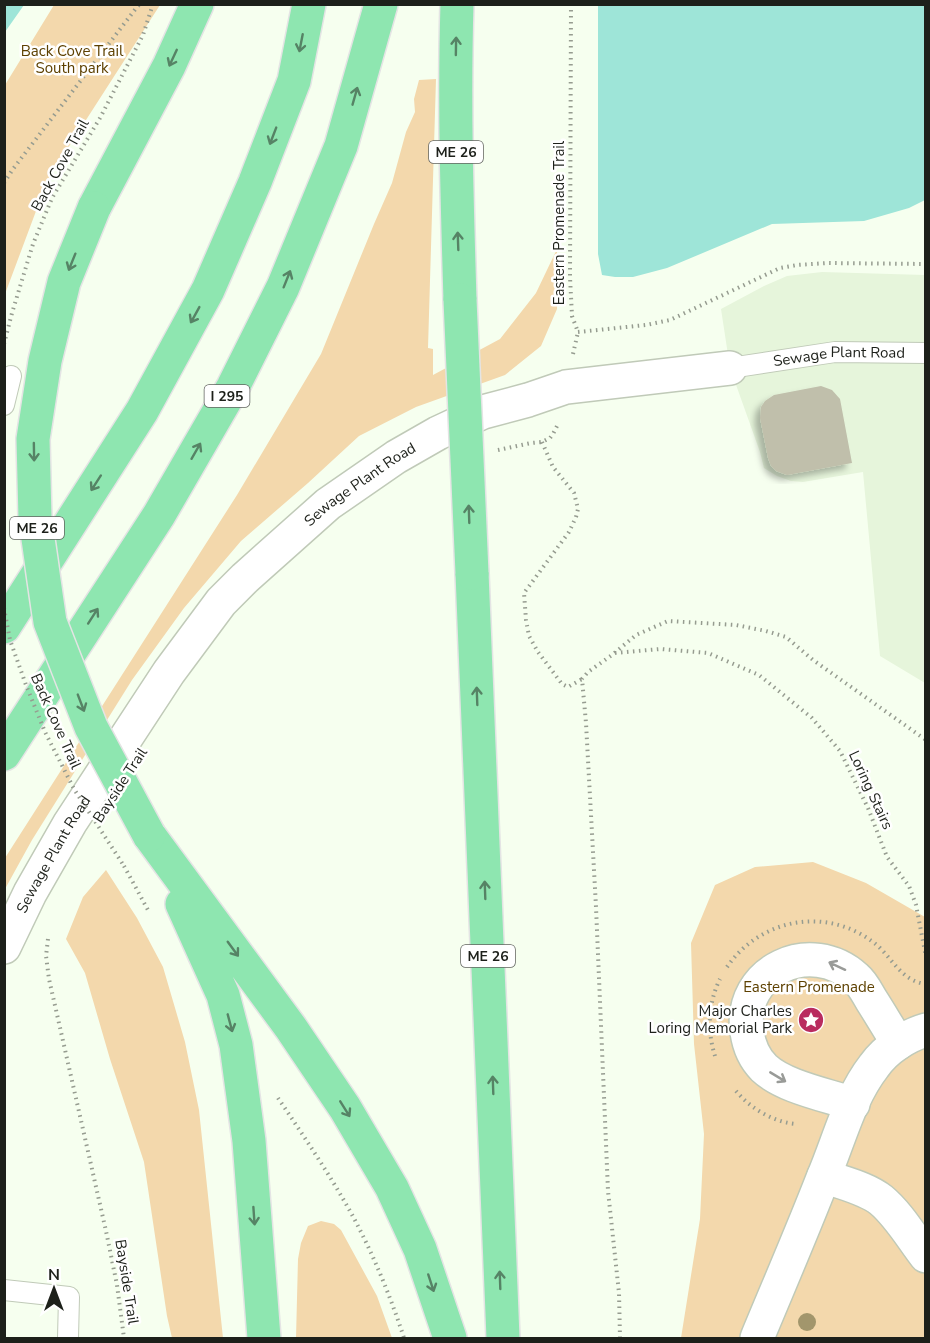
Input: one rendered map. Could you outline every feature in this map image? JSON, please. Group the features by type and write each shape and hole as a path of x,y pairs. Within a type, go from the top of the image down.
{"highway":[{"name":"ME 26","path":"197,4 169,66 94,208 64,282 45,361 33,439 35,518 50,622 91,727 148,835 291,1028 345,1108 392,1188 420,1249 450,1338"},
{"path":"4,627 142,411 208,290 255,183 294,81 309,4"},
{"name":"I 295","path":"4,754 159,515 233,387 284,287 341,146 381,4"},
{"name":"ME 26","path":"457,4 456,173 460,300 503,1338"},
{"path":"148,835 223,995 236,1045 249,1141 264,1338"}],"street":[{"name":"Sewage Plant Road","path":"4,947 30,893 70,823 169,672 221,602 244,578 328,504 396,457 438,433 483,412 566,387 730,368"},
{"path":"757,1338 844,1122 853,1104 866,1077 886,1052 912,1036 846,970 823,960 798,960 786,964 775,970 758,986 751,999 746,1023 751,1048 757,1059 770,1072 785,1082 853,1104"},
{"path":"824,1176 865,1191 880,1200 891,1210 926,1256"}],"lane":[{"name":"Sewage Plant Road","path":"730,368 835,352 926,353"},
{"path":"4,405 11,376"},
{"path":"4,1290 69,1297 68,1338"}],"path":[{"name":"Back Cove Trail","path":"4,183 82,77 140,4"},
{"name":"Back Cove Trail","path":"4,344 33,244 52,198 100,118 143,35 153,4"},
{"name":"Eastern Promenade Trail","path":"571,4 570,277 572,316 578,332 646,325 670,320 780,268 789,266 828,263 926,264"},
{"path":"490,452 542,442 550,438 556,428"},
{"path":"542,442 553,467 574,494 578,508 569,532 524,593 526,620 533,644 562,684 568,687 582,679 595,666 636,635 668,621 736,625 786,638 813,660 926,740"},
{"name":"Back Cove Trail","path":"4,608 10,640 45,732 74,789 124,866"},
{"name":"Loring Stairs","path":"615,653 660,649 708,653 759,675 812,718 840,751 868,808 887,857 909,886 916,905 926,957"},
{"path":"582,679 598,942 608,1191 619,1293 620,1338"},
{"name":"Bayside Trail","path":"97,843 109,824"},
{"name":"Bayside Trail","path":"50,931 46,947 46,963 117,1284 124,1338"},
{"path":"275,1094 350,1211 385,1287 404,1338"}],"shaded area":[{"path":"822,272 925,275 925,683 880,656 863,472 803,482 777,476 764,468 730,368 721,309 787,276"}],"green space":[{"name":"Back Cove Trail South park","path":"54,5 160,5 48,179 5,294 5,85"},
{"path":"436,79 428,348 433,349 433,375 500,339 536,293 557,249 557,309 541,346 505,375 416,407 359,436 241,541 184,608 132,680 32,840 5,889 5,858 237,495 321,354 392,183 406,132 415,112 414,99 419,80"},
{"name":"Eastern Promenade","path":"813,862 866,883 925,917 925,1338 681,1338 700,1219 704,1134 694,1044 691,943 715,885 755,867"},
{"path":"106,870 137,918 163,967 185,1042 199,1110 223,1338 172,1338 144,1162 85,973 66,939 83,897"},
{"path":"321,1221 334,1224 341,1230 377,1296 392,1338 296,1338 298,1259 301,1243 308,1226"}],"water":[{"path":"4,5 24,5 5,32"},
{"path":"598,5 925,5 925,200 909,208 864,221 772,224 667,268 633,277 602,275 598,254"}],"building":[{"path":"821,386 832,390 840,399 852,463 787,475 776,471 768,458 760,418 761,407 774,395"}],"place":[{"name":"Major Charles Loring Memorial Park","path":"811,1020"}]}
